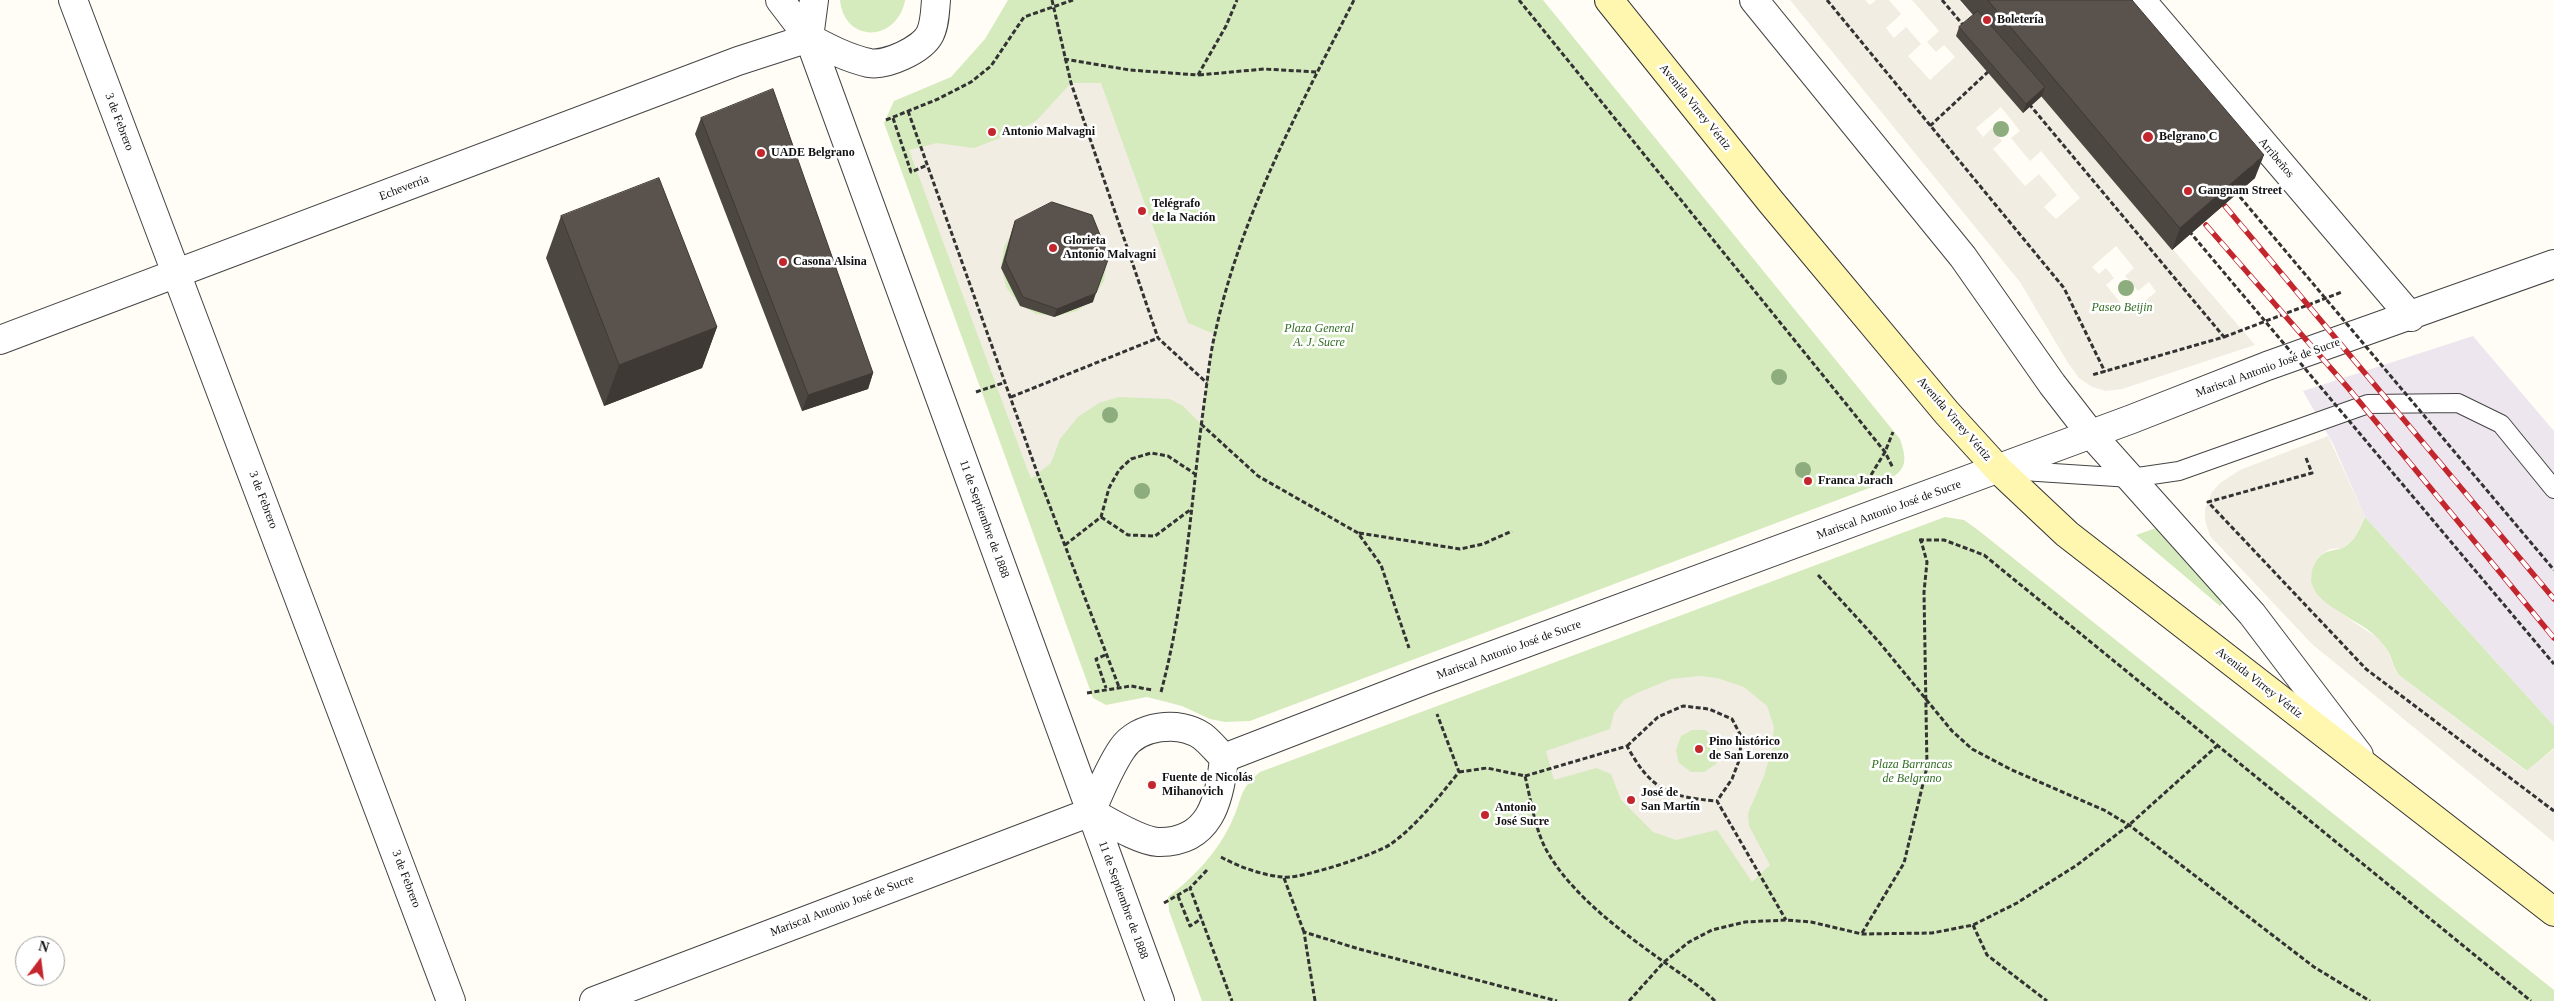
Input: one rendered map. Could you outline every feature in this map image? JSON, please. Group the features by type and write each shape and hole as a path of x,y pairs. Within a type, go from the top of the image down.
{"main road":[{"name":"Avenida Virrey Vértiz","path":"1609,0 1909,368 1999,470 2066,534 2368,766 2554,912"}],"street":[{"name":"3 de Febrero","path":"73,0 452,1001"},
{"path":"780,0 809,38 845,56 872,63 894,60 915,48 929,35 936,0"},
{"path":"809,38 814,0"},
{"name":"Avenida Virrey Vértiz","path":"1754,0 1962,257 2052,384 2090,433 2252,614 2368,766"},
{"name":"Arribeños","path":"2142,0 2411,317"},
{"name":"Echeverría","path":"0,340 729,65 809,38"},
{"name":"11 de Septiembre de 1888","path":"809,38 1160,1001"},
{"name":"Mariscal Antonio José de Sucre","path":"1224,758 1432,678 1999,470 2090,433 2132,420 2267,366 2411,317 2554,264"},
{"path":"1162,727 1181,727 1202,736 1224,758 1221,790 1213,813 1200,829 1182,838 1157,842 1130,832 1091,812 1123,747 1141,733 1162,727"},
{"name":"Mariscal Antonio José de Sucre","path":"594,1001 1091,812"}],"lane":[{"path":"1999,470 2132,478 2179,471 2368,404 2458,403 2501,424 2554,489"}],"path":[{"path":"1052,0 1064,58 1158,338 1207,384"},
{"path":"886,120 971,82 991,66 1024,17 1072,0"},
{"path":"1198,75 1226,26 1237,0"},
{"path":"1162,686 1184,582 1195,474 1214,334 1234,265 1260,195 1354,0"},
{"path":"1519,0 1885,452 1896,474"},
{"path":"1827,0 2064,288 2105,372 2224,337 2378,278"},
{"path":"1942,0 1966,28"},
{"path":"1064,58 1130,70 1198,75 1264,69 1318,72"},
{"path":"1930,126 1996,64"},
{"path":"2028,102 2224,337"},
{"path":"908,111 1105,655 1119,687"},
{"path":"893,118 911,172 927,165"},
{"path":"2230,185 2554,570"},
{"path":"2184,226 2554,664"},
{"path":"1011,397 1158,338"},
{"path":"984,389 1006,382"},
{"path":"1202,424 1258,476 1358,533 1460,549 1483,544 1512,531"},
{"path":"1065,545 1101,517 1109,488 1119,470 1131,459 1151,453 1168,456 1195,474"},
{"path":"2208,502 2366,669 2554,811"},
{"path":"1101,517 1128,535 1155,536 1191,510"},
{"path":"1358,533 1381,565 1406,640"},
{"path":"1862,934 1904,863 1928,767 1924,592 1927,562 1919,533"},
{"path":"1911,542 1921,539 1944,540 1984,555 2531,1001"},
{"path":"1809,578 1827,572"},
{"path":"1818,575 1880,642 1952,731 1972,749 2010,769 2104,810 2129,825 2314,968 2370,1001"},
{"path":"1105,655 1096,659 1106,688 1131,686 1161,692"},
{"path":"1228,860 1251,870 1284,878 1331,868 1389,845 1423,817 1459,772 1487,768 1525,776 1627,746 1658,717 1683,706 1709,709 1732,719 1741,736 1740,758 1732,779 1716,801"},
{"path":"1429,720 1447,714"},
{"path":"1442,728 1459,772"},
{"path":"1629,1001 1664,962 1688,942 1712,930 1745,922 1786,920 1811,922 1862,934 1932,933 1972,926 2017,903 2077,865 2129,825 2218,745"},
{"path":"1627,746 1639,768 1663,789 1685,798 1716,801"},
{"path":"1525,776 1547,851 1562,873 1585,898 1664,962 1698,984 1715,1001"},
{"path":"1716,801 1786,920"},
{"path":"1224,849 1220,856 1190,888 1232,1001"},
{"path":"1284,878 1304,932 1315,1001"},
{"path":"1178,896 1190,926 1201,919"},
{"path":"1972,926 1987,955 2047,1001"},
{"path":"1304,932 1359,949 1557,1001"}],"shaded area":[{"name":"Paseo Beijin","path":"1790,0 1865,0 1870,5 1876,0 1889,0 1901,14 1886,28 1894,38 1906,27 1921,44 1908,56 1930,80 1955,57 1944,45 1936,52 1927,42 1939,31 1912,0 1959,0 2255,345 2122,389 2106,391 2092,387 2079,378 2068,363 2020,282","holes":["2001,107 2020,131 2011,138 2030,161 2041,151 2080,198 2056,219 2044,207 2057,195 2039,174 2025,186 1993,149 2002,141 1992,128 1983,137 1976,128","2116,246 2134,268 2125,276 2138,291 2149,282 2156,292 2129,313 2106,285 2114,278 2106,268 2099,274 2092,267"]},
{"path":"1071,83 1101,83 1188,323 1214,334 1201,424 1183,406 1170,399 1119,397 1099,403 1078,417 1060,439 1051,463 1031,479 909,150 937,143 974,148 1016,132 1037,120","holes":["1014,229 1107,261 1104,281 1093,299 1077,311 1057,316 1036,314 1018,303 1006,287 1001,266 1004,247"]},
{"path":"2473,336 2554,431 2554,726 2365,517 2333,444 2303,391"},
{"path":"2328,436 2365,517 2354,539 2343,548 2330,549 2318,557 2312,570 2311,582 2316,593 2327,604 2379,639 2389,653 2395,670 2400,676 2526,771 2554,749 2554,842 2312,644 2210,536 2205,520 2205,509 2212,492 2220,483 2240,470"},
{"path":"1699,676 1717,678 1744,687 1767,706 1774,727 1772,749 1764,776 1748,813 1749,826 1770,865 1752,882 1717,830 1676,840 1653,832 1621,800 1611,774 1596,768 1554,780 1546,751 1610,729 1614,713 1624,700 1671,679","holes":["1692,730 1705,730 1716,738 1720,754 1716,764 1704,772 1691,772 1679,763 1676,750 1681,736"]}],"green space":[{"path":"840,0 905,1 900,15 892,25 882,30 871,32 860,30 851,24 844,14"},
{"name":"Plaza General A. J. Sucre","path":"1008,0 1543,0 1900,439 1904,455 1903,467 1895,476 1880,484 1250,721 1225,722 1210,719 1182,706 1147,697 1106,705 1093,698 884,123 894,101 951,77 985,39"},
{"name":"Plaza Barrancas de Belgrano","path":"1945,517 1964,520 1978,530 2554,990 2554,1001 1202,1001 1169,911 1168,897 1205,863 1220,843 1232,821 1244,789 1260,772"},
{"path":"2365,517 2554,726 2554,748 2527,771 2400,676 2387,650 2373,634 2327,604 2317,594 2311,583 2310,571 2318,558 2324,553 2342,548 2350,543"},
{"path":"2156,528 2227,599 2220,606 2136,535"}],"building":[{"name":"Belgrano C","path":"1988,0 2132,0 2264,155 2180,228"},
{"path":"1978,11 2045,87 2026,104 1959,27"},
{"name":"Casona Alsina","path":"773,89 873,373 808,395 701,118"},
{"path":"659,178 717,327 619,365 561,216"},
{"name":"Glorieta Antonio Malvagni","path":"1052,202 1092,215 1109,257 1096,293 1057,309 1023,297 1005,260 1015,221"}],"railway":[{"path":"2225,206 2554,599"},
{"path":"2206,225 2349,389 2554,638"}],"place":[{"name":"Boletería","path":"1987,20"},
{"name":"Antonio Malvagni","path":"992,132"},
{"name":"Belgrano C","path":"2148,137"},
{"name":"UADE Belgrano","path":"761,153"},
{"name":"Gangnam Street","path":"2188,191"},
{"name":"Telégrafo de la Nación","path":"1142,211"},
{"name":"Glorieta Antonio Malvagni","path":"1053,248"},
{"name":"Casona Alsina","path":"783,262"},
{"name":"Franca Jarach","path":"1808,481"},
{"name":"Pino histórico de San Lorenzo","path":"1699,749"},
{"name":"Fuente de Nicolás Mihanovich","path":"1152,785"},
{"name":"José de San Martín","path":"1631,800"},
{"name":"Antonio José Sucre","path":"1485,815"}]}
